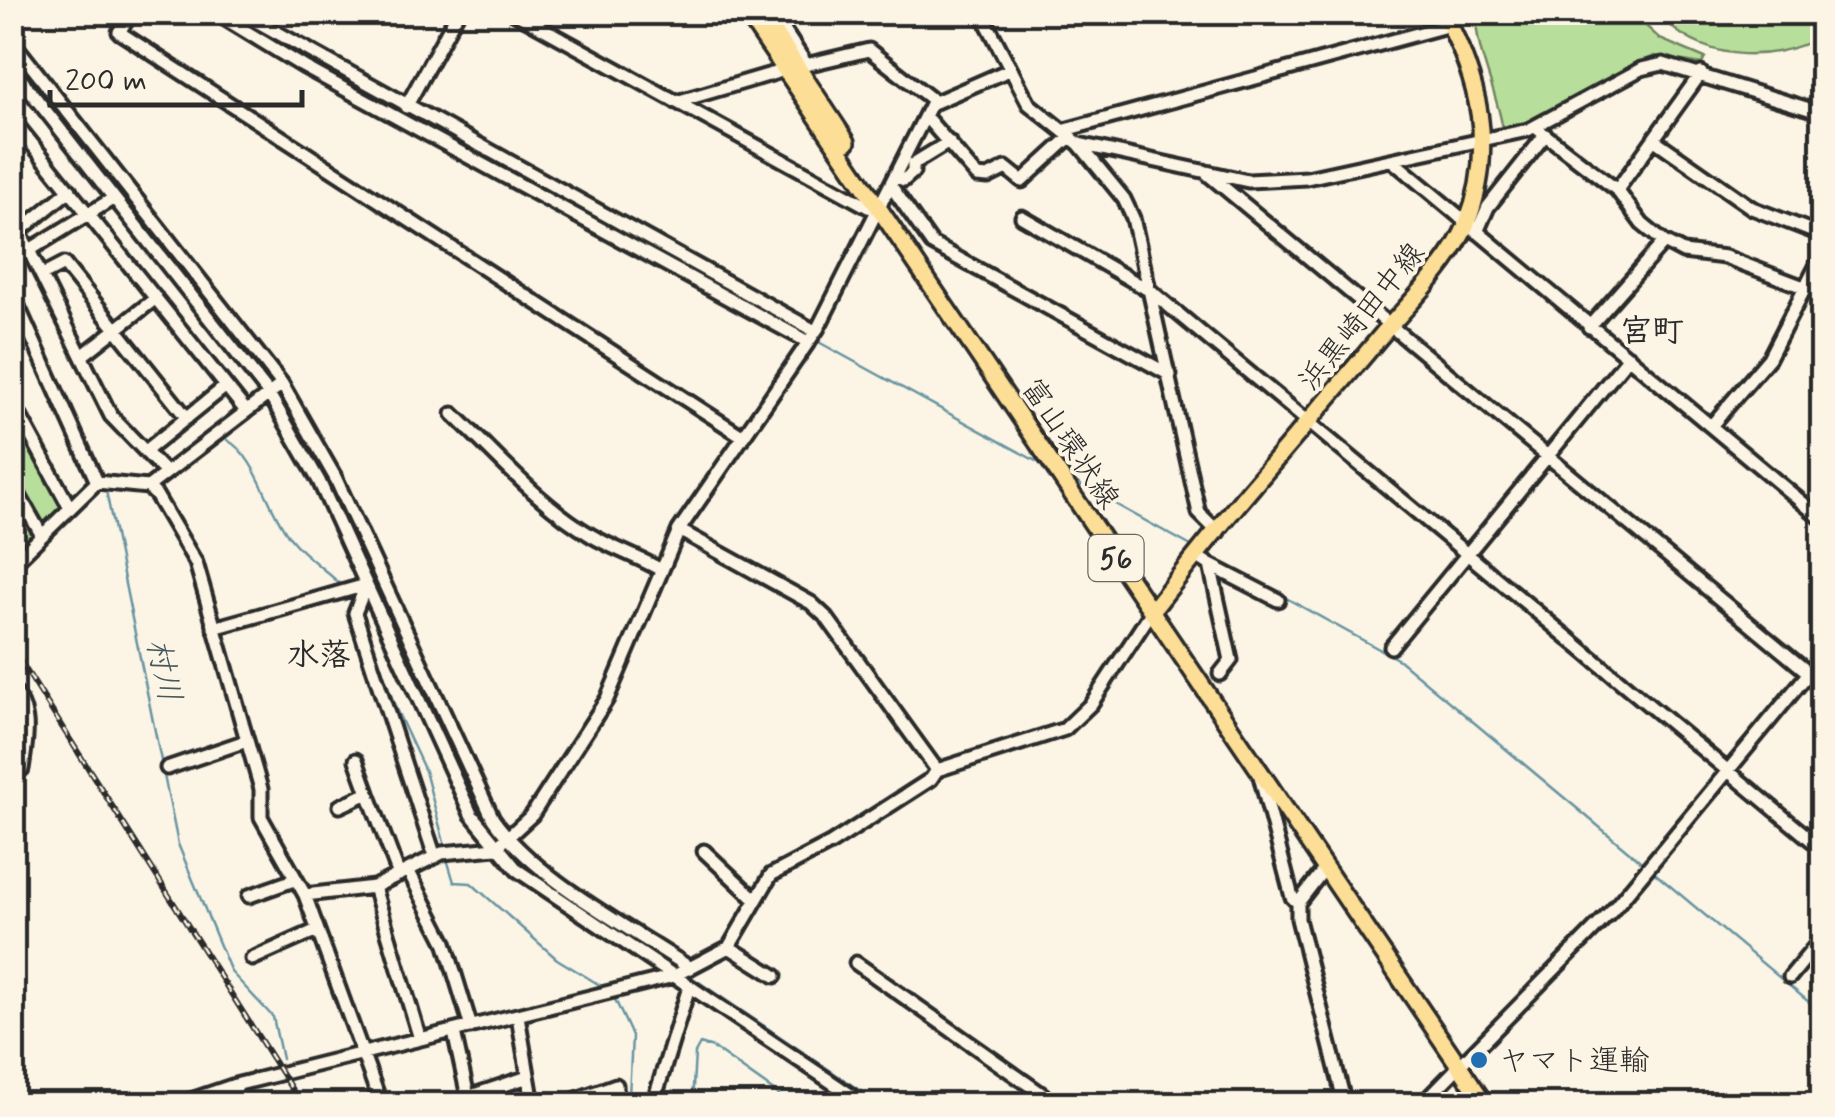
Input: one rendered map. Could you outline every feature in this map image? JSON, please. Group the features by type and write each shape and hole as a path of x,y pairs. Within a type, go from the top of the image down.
{"main road":[{"name":"富山環状線","path":"746,12 796,67"},
{"name":"富山環状線","path":"761,12 888,193 1325,868 1462,1064 1497,1104"},
{"name":"浜黒崎田中線","path":"1155,607 1204,562 1218,532 1472,228 1484,140 1475,81 1446,19"},
{"name":"富山環状線","path":"1155,607 1485,1104"}],"street":[{"path":"132,12 119,32 742,436"},
{"path":"214,12 255,40 521,185 812,336"},
{"path":"240,12 812,336"},
{"path":"406,107 458,12"},
{"path":"513,12 868,207 913,172 913,164 948,142"},
{"path":"780,12 796,67"},
{"path":"980,12 1029,104 1072,136 1124,199 1138,234 1200,513 1218,532"},
{"path":"926,117 977,176 988,178 1006,168 1022,180 1072,136 1446,19"},
{"path":"12,42 282,384 335,477 480,795 508,840 690,968"},
{"path":"676,102 869,50 934,101"},
{"path":"1072,136 1248,182 1276,181 1394,162 1540,131 1654,64 1701,73 1822,113"},
{"path":"12,68 269,394 319,481 471,814 496,848 516,870 864,1104"},
{"path":"305,895 374,886 435,856 496,848 532,815 607,699 678,530 812,336 934,101 1009,70"},
{"path":"1616,190 1656,141 1701,73"},
{"path":"12,119 246,412"},
{"path":"1540,131 1616,190 1642,224 1664,242 1683,252 1725,257 1822,294"},
{"path":"1472,228 1540,131"},
{"path":"1656,141 1752,208 1822,235"},
{"path":"1394,162 1822,519"},
{"path":"1204,171 1822,684"},
{"path":"521,185 528,173"},
{"path":"21,230 70,190"},
{"path":"888,193 932,244 1170,375"},
{"path":"12,262 114,198"},
{"path":"12,216 110,416 166,473"},
{"path":"1022,217 1152,292 1822,849"},
{"path":"1589,327 1664,242"},
{"path":"1711,426 1770,358 1822,254"},
{"path":"42,275 64,264 186,418"},
{"path":"12,293 101,482"},
{"path":"82,356 156,298"},
{"path":"1391,647 1629,357"},
{"path":"12,565 69,506 101,482 148,488 282,384"},
{"path":"147,450 226,386"},
{"path":"12,401 69,506"},
{"path":"453,414 562,515 596,539 629,550 662,570"},
{"path":"12,483 41,534"},
{"path":"148,488 196,564 261,789 261,818 305,895 381,1104"},
{"path":"678,530 811,602 828,618 938,770"},
{"path":"1204,562 1278,600"},
{"path":"1204,562 1231,660 1220,674"},
{"path":"214,628 366,585"},
{"path":"366,585 354,613 435,856"},
{"path":"179,1104 235,1085 674,976 690,968 729,947 771,875 830,844 931,779 938,770 1065,730 1091,704 1155,607"},
{"path":"1422,1104 1612,911 1822,656"},
{"path":"12,688 24,706 28,733 22,769 12,773"},
{"path":"167,768 246,741"},
{"path":"356,760 404,873 445,942 471,1028"},
{"path":"1259,770 1292,897 1298,904 1345,1104"},
{"path":"340,806 368,793"},
{"path":"704,851 756,900"},
{"path":"1298,904 1325,868"},
{"path":"249,896 294,880"},
{"path":"374,886 420,1039"},
{"path":"252,959 317,930"},
{"path":"1790,978 1822,938"},
{"path":"729,947 775,976"},
{"path":"856,964 1056,1104"},
{"path":"653,1104 689,987"},
{"path":"518,1016 533,1104"},
{"path":"454,1032 469,1101 528,1077"},
{"path":"235,1085 240,1104"},
{"path":"563,1104 616,1086 617,1104"}],"green space":[{"path":"1476,13 1632,13 1660,39 1705,58 1702,64 1654,56 1526,124 1503,130 1479,42"},
{"path":"1658,13 1822,13 1822,36 1780,51 1736,53 1693,41"},
{"path":"12,406 65,503 13,556 12,556"}],"waterway":[{"path":"293,54 808,336"},
{"path":"12,56 183,267"},
{"name":"村川","path":"12,281 102,479"},
{"path":"210,301 274,386"},
{"path":"815,340 1045,466"},
{"path":"278,393 323,467 481,813 499,838"},
{"path":"227,440 247,458 291,539 344,588"},
{"path":"1070,479 1191,546"},
{"name":"村川","path":"105,486 178,844 231,972 273,1017 282,1059"},
{"path":"1213,558 1399,660 1645,865"},
{"path":"361,610 396,709 425,771 445,846"},
{"path":"504,844 543,877"},
{"path":"447,859 454,882 471,883 557,959 603,987"},
{"path":"1651,870 1822,1013"},
{"path":"658,954 681,969"},
{"path":"687,974 880,1104"},
{"path":"613,995 632,1036 629,1096 638,1104"},
{"path":"692,1104 695,1053 700,1044 713,1048 778,1094 784,1104"}],"railway":[{"path":"12,648 301,1104"}],"place":[{"name":"ヤマト運輸","path":"1479,1060"}],"district":[{"name":"宮町","path":"1652,330"},
{"name":"水落","path":"319,654"}]}
